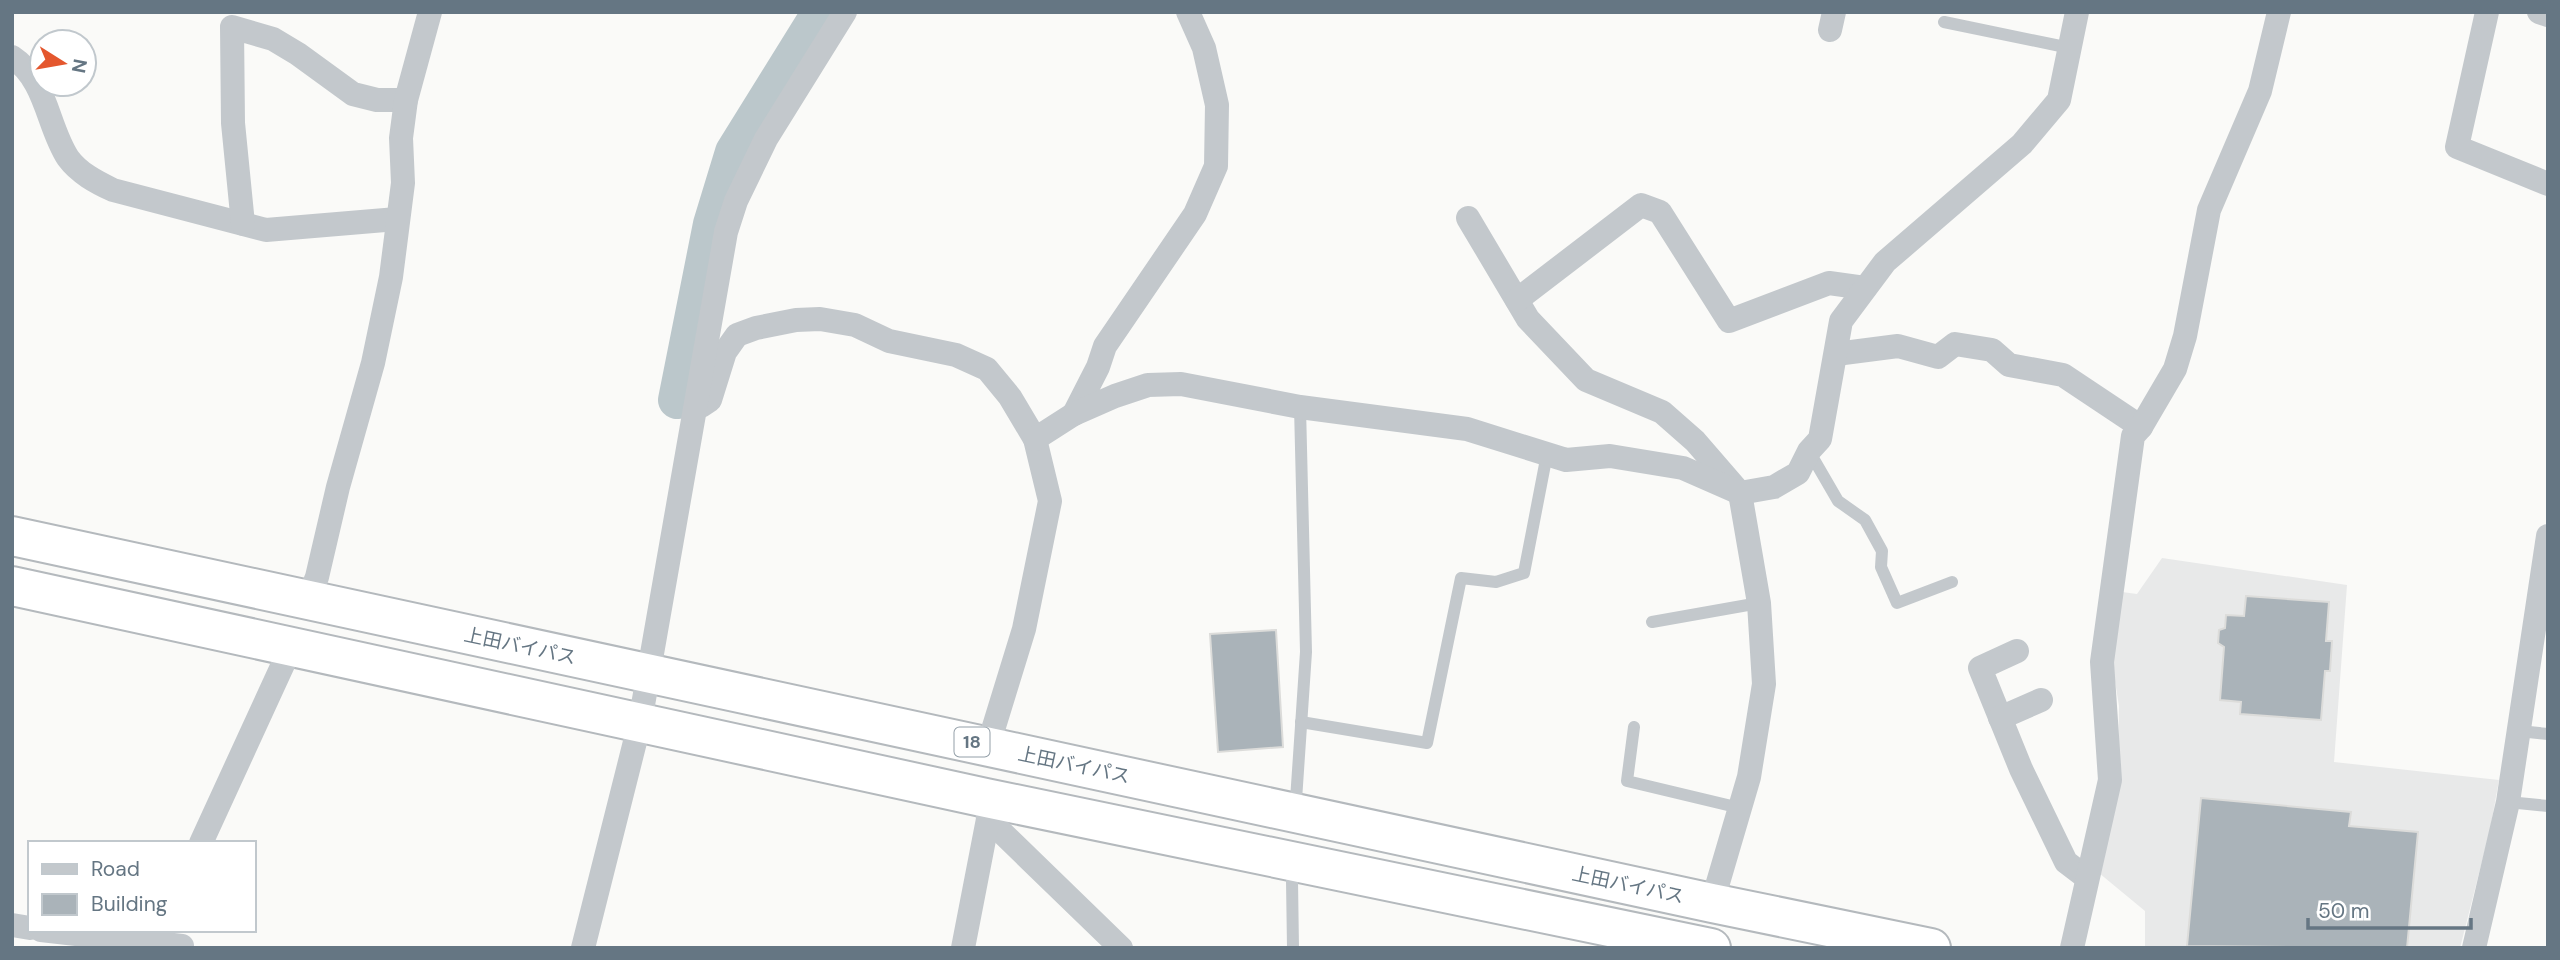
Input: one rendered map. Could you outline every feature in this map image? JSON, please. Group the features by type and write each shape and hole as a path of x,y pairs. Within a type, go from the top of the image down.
{"highway":[{"name":"上田バイパス","path":"12,536 1931,948"},
{"path":"12,586 640,722 988,809 1702,947"}],"street":[{"path":"308,599 317,577 338,487 373,363 391,277 403,183 401,138 406,100 430,12"},
{"path":"583,948 640,722 718,270 736,201 766,139 845,12"},
{"path":"1074,414 1098,367 1105,346 1195,214 1216,166 1217,105 1204,48 1188,12"},
{"path":"1035,439 1074,414 1148,385 1181,384 1300,407 1467,429 1566,460 1611,456 1683,468 1740,493 1774,487 1798,473 1809,451 1821,439 1841,321 1885,261 2022,145 2059,100 2077,12"},
{"path":"2072,948 2110,780 2102,662 2133,436 2175,369 2185,336 2208,210 2260,91 2279,12"},
{"path":"2487,12 2458,146 2548,184"},
{"path":"2539,12 2548,15"},
{"path":"243,224 233,123 232,27 273,38 353,94 377,100 406,100"},
{"path":"15,64 38,89 69,159 90,179 113,190 266,230 397,219"},
{"path":"1517,300 1640,205 1660,212 1729,321 1829,283 1865,288"},
{"path":"1468,218 1528,319 1586,380 1662,412 1695,441 1740,493 1759,603 1764,684 1749,777 1712,903"},
{"path":"693,412 710,400 725,352 737,335 755,328 796,320 820,319 855,325 889,341 956,355 987,369 1010,397 1035,439 1050,501 1024,629 988,746"},
{"path":"1836,354 1898,346 1938,357 1955,344 1992,350 2009,365 2063,375 2141,427"},
{"path":"2481,944 2542,615 2548,536"},
{"path":"202,841 291,647"},
{"path":"2017,651 1980,668 2021,769 2066,862 2087,878"},
{"path":"2000,718 2041,700"},
{"path":"963,948 988,809"},
{"path":"988,809 1121,948"},
{"path":"46,932 72,942 182,941"}],"lane":[{"path":"1944,22 2070,48"},
{"path":"1296,800 1306,652 1300,407"},
{"path":"1809,451 1838,501 1866,520 1882,551 1881,567 1898,603 1952,582"},
{"path":"1301,722 1427,743 1461,578 1496,582 1524,573 1547,454"},
{"path":"1652,622 1759,603"},
{"path":"1634,727 1627,782 1740,808"},
{"path":"2519,731 2548,734"},
{"path":"2508,802 2548,806"},
{"path":"1292,881 1293,948"}],"shaded area":[{"path":"2162,558 2347,585 2334,762 2499,780 2490,830 2460,948 2145,948 2145,911 2099,873 2118,767 2119,706 2112,663 2122,592 2137,594"}],"building":[{"path":"2246,596 2329,602 2326,641 2332,641 2330,671 2325,671 2321,720 2240,714 2241,702 2220,700 2224,647 2218,643 2219,630 2225,628 2226,615 2244,616"},
{"path":"1276,630 1283,747 1218,752 1210,634"},
{"path":"2201,798 2351,812 2349,826 2418,832 2407,948 2187,946"}],"waterway":[{"path":"677,400 712,224 734,152 821,12"}]}
